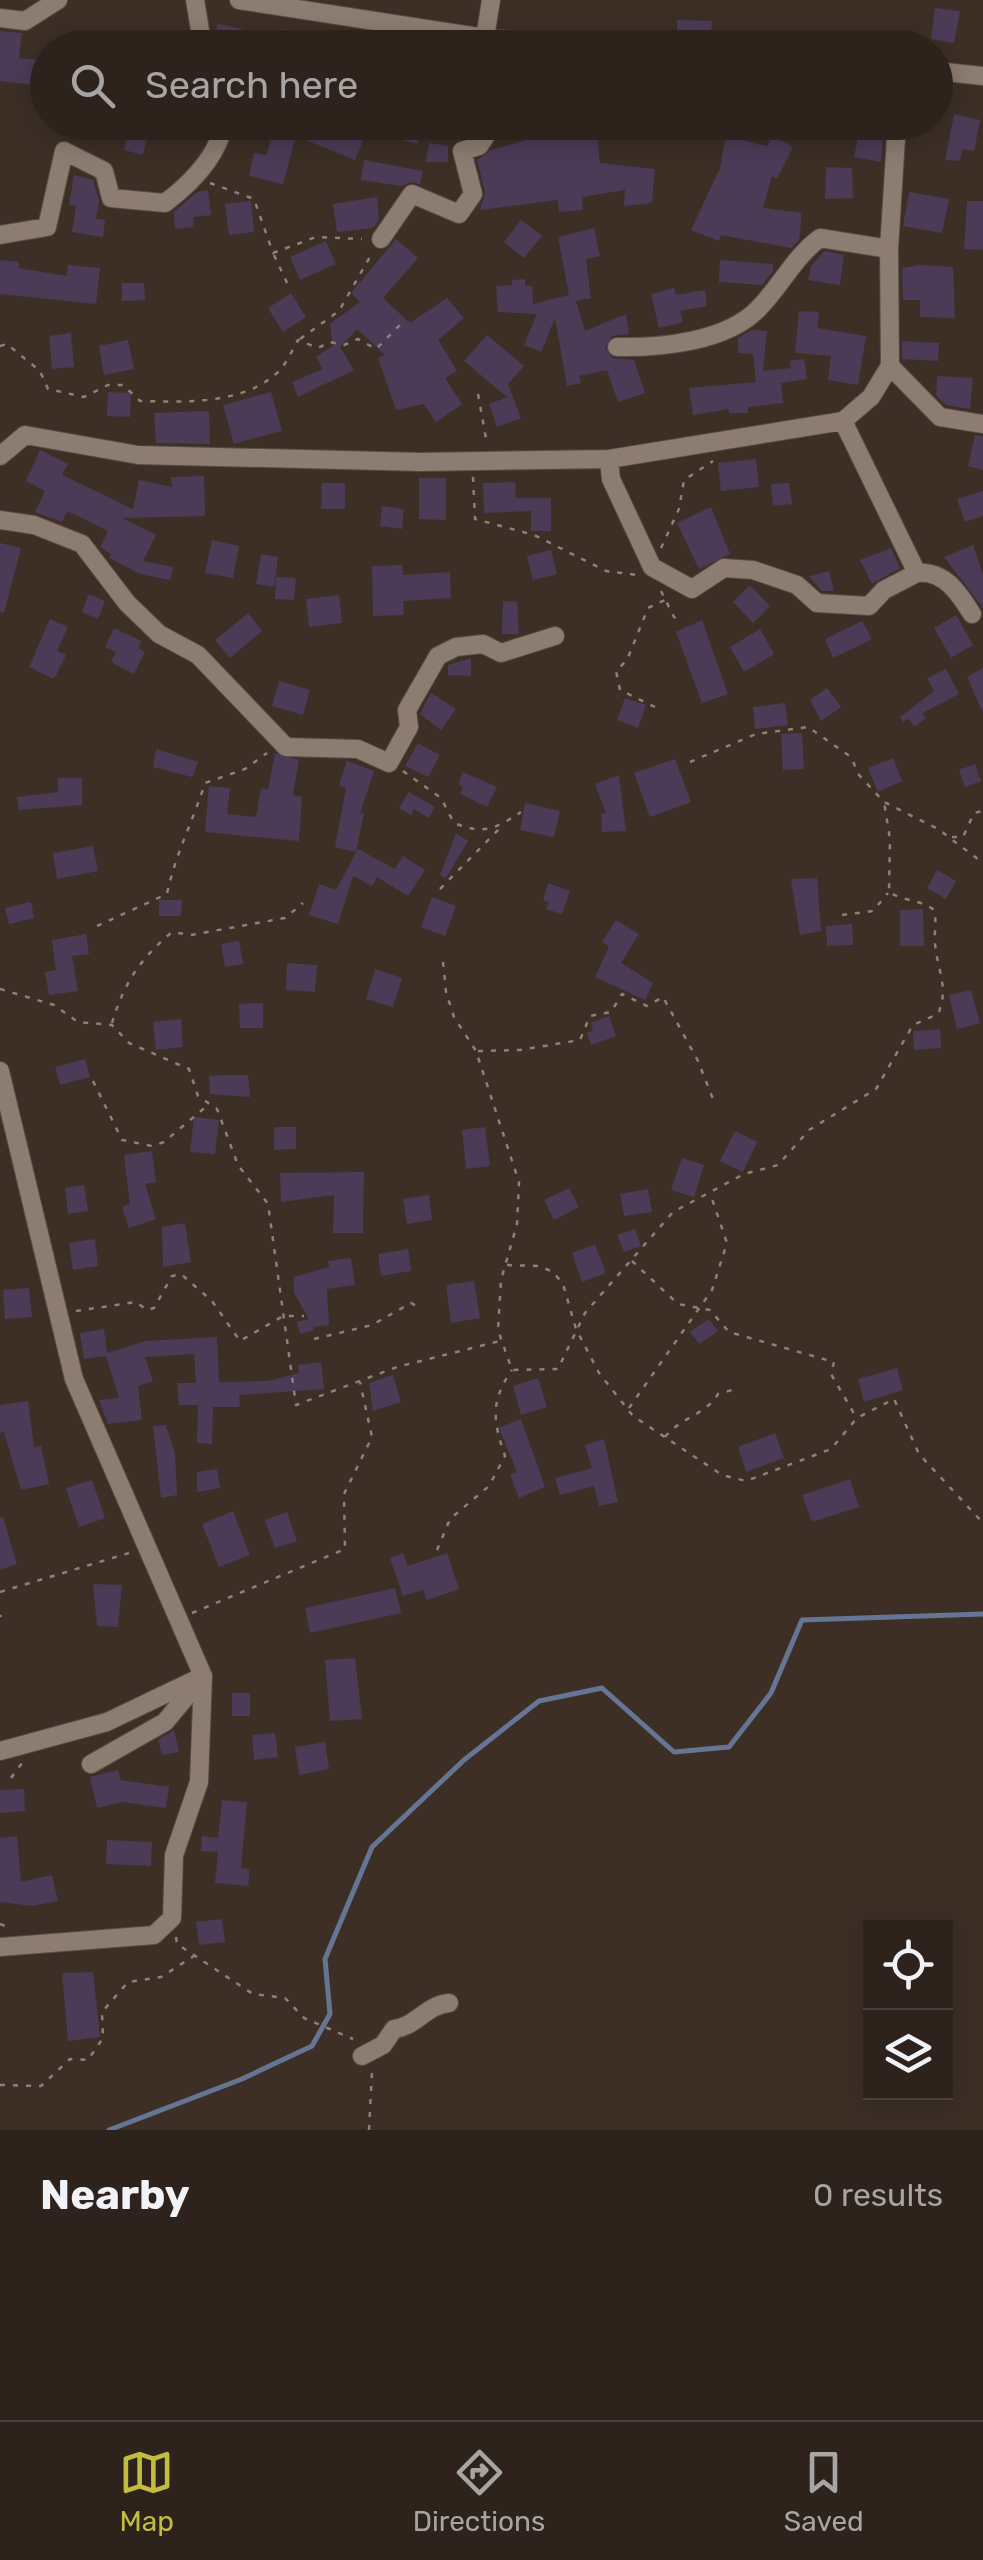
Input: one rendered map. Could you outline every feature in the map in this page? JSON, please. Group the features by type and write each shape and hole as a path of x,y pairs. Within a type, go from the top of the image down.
{"street":[{"path":"0,18 25,21 58,0"},
{"path":"195,0 200,30"},
{"path":"239,0 433,30"},
{"path":"486,30 490,0"},
{"path":"953,73 983,76"},
{"path":"0,235 47,228 64,151 104,171 111,198 164,203 194,179 218,140"},
{"path":"380,238 412,194 460,214 473,194 462,152 479,146 483,140"},
{"path":"0,456 25,435 138,455 608,459 843,421 870,397 890,366 889,249 896,140"},
{"path":"616,347 659,348 719,330 756,312 804,250 820,238 889,249"},
{"path":"890,366 940,417 983,424"},
{"path":"843,421 917,573"},
{"path":"608,459 612,480 652,566 692,589 724,568 753,570 797,585 816,603 869,606 884,590 917,573 930,572 944,578 972,614"},
{"path":"0,520 34,525 82,544 138,614 159,634 198,654 286,747 358,748 388,763 409,727 408,710 438,656 456,647 483,644 501,653 556,636"},
{"path":"0,1071 74,1379 145,1550 203,1676 199,1782 174,1855 172,1918 154,1935 0,1947"},
{"path":"0,1144 18,1134"},
{"path":"0,1751 108,1722 203,1676"},
{"path":"92,1764 165,1722 188,1700 203,1676"},
{"path":"362,2056 383,2045 394,2029 408,2027 434,2004 449,2003"}],"path":[{"path":"194,179 254,199 288,286"},
{"path":"0,346 8,344 40,371 48,389 84,398 108,385 123,384 140,402 201,402 236,393 276,374 298,340 339,312 380,238 316,237 273,253"},
{"path":"298,340 318,348 330,342 344,345 358,339 376,349 400,325"},
{"path":"478,394 487,444 475,455 475,519 534,535 606,571 641,575 652,566 680,508 684,480 714,460"},
{"path":"652,566 664,600 680,620"},
{"path":"655,707 620,690 616,672 627,660 648,608 664,600"},
{"path":"690,762 756,734 808,727 850,757 859,775 884,802 951,838 983,862"},
{"path":"97,926 167,894 173,864 191,829 205,783 245,770 272,750 286,747"},
{"path":"388,763 428,786 441,798 454,823 478,832 505,823"},
{"path":"842,914 874,911 889,892 890,839 884,802"},
{"path":"951,838 963,837 974,814 983,811"},
{"path":"440,889 505,823 521,812"},
{"path":"512,1370 558,1369 576,1329 673,1212 744,1174 778,1166 809,1130 876,1089 913,1026 938,1014 942,974 934,944 934,910 924,902 903,903 889,892"},
{"path":"112,1024 122,987 144,956 172,932 191,935 285,918 303,903"},
{"path":"443,962 454,1017 476,1051 519,1182 517,1224 505,1265 498,1330 512,1370"},
{"path":"0,989 54,1005 78,1022 112,1024 128,1043 189,1069 198,1096 217,1109 238,1165 268,1204 296,1405 397,1367 502,1340"},
{"path":"476,1051 520,1050 580,1040 590,1016 612,1012 622,994 647,1006 663,997 685,1034 712,1099"},
{"path":"93,1081 122,1140 141,1144 164,1142 190,1116 210,1104"},
{"path":"628,1410 703,1309 727,1243 710,1192"},
{"path":"632,1262 678,1304 710,1310 729,1332 834,1362 831,1374 857,1418"},
{"path":"505,1265 539,1266 554,1272 563,1284 576,1329 599,1373 628,1410 722,1476 746,1481 831,1449 857,1418 894,1400 918,1454 983,1523"},
{"path":"59,1312 136,1302 146,1310 154,1308 172,1276 181,1274 212,1301 240,1341 284,1316 304,1316"},
{"path":"314,1340 372,1324 411,1304 420,1308"},
{"path":"437,1550 450,1519 489,1486 505,1456 492,1419 497,1390 512,1370"},
{"path":"177,1619 345,1548 344,1494 372,1438 360,1382"},
{"path":"664,1438 684,1419 712,1406 718,1394 739,1388"},
{"path":"0,1592 110,1556 145,1550"},
{"path":"172,1918 178,1944 253,1994 285,1998 304,2018 352,2038 373,2075 369,2130"},
{"path":"0,2085 41,2086 70,2060 88,2060 103,2038 102,2012 128,1982 162,1977 195,1955"}],"building":[{"path":"935,8 960,11 954,43 953,30 932,30"},
{"path":"677,20 712,21 711,30 677,30"},
{"path":"217,23 245,30 216,30"},
{"path":"0,31 22,33 19,58 30,59 30,85 0,81"},
{"path":"954,114 980,120 974,151 962,149 960,161 945,160 949,140 953,140"},
{"path":"126,140 147,140 143,155 124,150"},
{"path":"271,140 295,140 283,184 249,176 254,153 266,155"},
{"path":"306,140 363,140 355,160"},
{"path":"598,140 600,163 655,169 652,203 624,206 625,190 582,197 583,210 559,212 558,200 480,210 485,192 477,160 491,150 523,141"},
{"path":"725,140 767,146 771,140 780,140 793,147 777,179 772,176 763,208 802,213 799,240 791,248 721,235 719,241 691,230 720,168"},
{"path":"857,140 883,140 881,162 854,157"},
{"path":"429,143 448,146 448,162 426,162"},
{"path":"364,160 423,171 420,184 410,182 402,186 361,180"},
{"path":"826,167 852,168 853,198 825,199"},
{"path":"74,175 93,180 99,201 96,219 105,220 103,237 72,232 76,206 69,205"},
{"path":"208,190 211,215 193,217 194,227 175,229 174,212 197,192"},
{"path":"909,192 949,199 942,233 903,226"},
{"path":"377,197 379,220 373,228 337,232 333,204"},
{"path":"251,201 254,232 229,235 225,204"},
{"path":"967,201 983,201 983,250 964,249"},
{"path":"521,220 542,236 524,258 504,242"},
{"path":"594,228 600,256 586,259 591,298 576,301 585,331 626,314 629,334 612,336 605,348 612,358 634,360 645,393 618,402 607,370 579,376 581,383 567,386 555,318 541,352 524,345 537,314 498,312 496,286 512,285 512,280 525,279 525,286 532,286 533,304 569,295 558,237"},
{"path":"396,239 418,258 383,298 410,323 447,298 464,318 438,340 457,371 445,378 462,404 436,422 424,404 396,410 378,358 385,355 357,329 340,347 354,370 298,397 292,382 323,369 316,357 333,346 330,324 360,302 351,293"},
{"path":"326,241 336,264 300,280 290,257"},
{"path":"824,251 844,255 840,285 808,280 811,267"},
{"path":"0,260 19,262 18,268 67,276 68,265 100,268 96,304 0,294"},
{"path":"720,260 773,264 773,271 762,285 719,282"},
{"path":"953,267 955,318 920,317 920,300 903,300 902,268"},
{"path":"122,283 144,283 145,300 122,301"},
{"path":"674,288 676,295 705,290 707,306 680,311 683,322 659,328 651,294"},
{"path":"291,293 306,317 283,332 268,308"},
{"path":"799,311 819,312 817,328 866,336 858,385 828,380 831,356 795,353"},
{"path":"752,330 767,331 763,371 791,368 790,361 804,359 807,379 781,383 783,403 748,407 748,413 729,413 729,409 693,415 689,388 756,382 753,354 738,353 738,338"},
{"path":"71,333 74,367 52,369 49,336"},
{"path":"487,335 524,366 508,384 521,418 497,427 489,404 507,397 464,361"},
{"path":"128,340 134,369 104,375 99,346"},
{"path":"902,341 939,343 938,361 902,359"},
{"path":"937,376 973,378 970,409 946,405 936,395"},
{"path":"108,392 131,393 130,417 107,416"},
{"path":"271,392 282,431 234,444 223,405"},
{"path":"209,411 210,444 156,443 154,413"},
{"path":"975,435 983,436 983,470 968,466"},
{"path":"40,450 68,464 62,475 133,509 139,480 172,487 171,477 204,476 205,516 122,518 156,535 143,561 173,567 170,580 140,574 109,558 111,554 100,547 108,531 67,511 62,522 35,512 45,491 26,481"},
{"path":"756,459 759,487 721,491 718,463"},
{"path":"419,478 446,478 446,520 419,519"},
{"path":"515,482 516,498 551,498 551,531 531,531 531,511 484,513 483,483"},
{"path":"322,483 345,483 345,509 321,509"},
{"path":"789,483 792,504 773,506 771,484"},
{"path":"983,491 983,516 965,522 957,499"},
{"path":"382,506 404,509 402,529 380,526"},
{"path":"711,507 730,554 699,569 677,523"},
{"path":"212,540 239,546 233,578 205,573"},
{"path":"0,543 21,548 4,613 0,612"},
{"path":"973,545 983,575 983,608 944,557"},
{"path":"891,548 900,568 872,584 860,560"},
{"path":"551,550 557,574 533,580 527,556"},
{"path":"261,554 278,557 274,587 256,584"},
{"path":"402,565 403,575 450,572 451,598 403,601 404,615 373,616 372,566"},
{"path":"829,571 834,591 822,591 809,576"},
{"path":"276,577 296,578 294,600 275,599"},
{"path":"750,585 770,606 753,623 733,602"},
{"path":"89,594 105,601 98,619 82,612"},
{"path":"339,595 342,623 309,627 306,599"},
{"path":"503,601 517,602 519,634 502,634"},
{"path":"248,613 262,631 230,658 215,640"},
{"path":"956,615 973,645 951,658 934,628"},
{"path":"50,619 68,627 57,651 66,655 54,679 29,667"},
{"path":"702,620 728,694 702,703 676,632"},
{"path":"862,621 872,639 833,658 825,639"},
{"path":"114,628 142,641 138,648 145,652 134,674 111,662 116,652 105,647"},
{"path":"760,629 774,654 744,672 730,647"},
{"path":"471,658 471,676 448,675 448,665"},
{"path":"983,668 983,713 967,677"},
{"path":"946,669 959,694 922,713 926,718 914,727 909,719 903,722 900,717 934,691 927,678"},
{"path":"279,681 310,690 303,715 272,706"},
{"path":"827,688 841,707 821,721 810,700"},
{"path":"431,693 456,709 441,730 420,714"},
{"path":"625,698 646,705 638,728 617,720"},
{"path":"785,703 788,725 755,729 753,707"},
{"path":"802,733 804,769 783,770 781,734"},
{"path":"418,743 440,755 428,777 405,766"},
{"path":"156,749 198,762 192,777 153,767"},
{"path":"275,753 299,760 293,795 302,797 299,841 205,832 209,786 230,788 227,814 256,817 261,788 268,789"},
{"path":"893,758 902,781 878,792 868,768"},
{"path":"675,759 691,802 650,817 634,773"},
{"path":"347,761 374,771 360,813 364,813 356,852 335,847 346,788 339,785"},
{"path":"975,764 981,781 965,787 959,770"},
{"path":"463,772 497,787 487,807 460,794 463,787 458,784"},
{"path":"619,775 626,831 602,832 601,814 606,813 595,784"},
{"path":"58,778 82,778 82,805 19,810 17,797 58,792"},
{"path":"409,792 435,807 429,818 414,809 411,815 399,808"},
{"path":"525,803 560,811 554,837 520,830"},
{"path":"456,833 468,841 446,878 440,875"},
{"path":"93,846 98,871 57,879 53,853"},
{"path":"358,849 395,869 403,856 425,870 408,896 377,877 372,886 353,876 338,924 309,915 319,884 336,890"},
{"path":"937,870 956,881 946,899 927,888"},
{"path":"817,878 821,931 800,935 791,879"},
{"path":"548,883 570,891 562,914 546,909 549,902 543,900"},
{"path":"432,897 456,906 445,936 421,927"},
{"path":"159,900 182,900 181,916 159,916"},
{"path":"31,902 34,918 9,924 5,908"},
{"path":"923,909 924,946 900,946 900,910"},
{"path":"616,920 639,934 621,963 653,983 645,1000 595,977 609,947 602,942"},
{"path":"852,924 853,945 827,946 826,926"},
{"path":"86,934 89,954 72,956 78,991 49,995 45,972 56,970 52,940"},
{"path":"239,941 243,964 225,967 221,944"},
{"path":"287,963 317,965 315,992 286,990"},
{"path":"375,969 402,978 393,1007 366,999"},
{"path":"971,990 980,1023 957,1029 949,995"},
{"path":"263,1003 263,1028 240,1028 239,1004"},
{"path":"609,1016 616,1036 591,1045 587,1033 593,1031 591,1023"},
{"path":"181,1019 183,1047 156,1050 153,1022"},
{"path":"940,1029 941,1048 914,1050 913,1031"},
{"path":"85,1059 90,1077 60,1085 55,1067"},
{"path":"248,1075 250,1097 210,1094 209,1076"},
{"path":"194,1117 219,1120 215,1154 190,1152"},
{"path":"274,1127 296,1127 296,1149 274,1150"},
{"path":"485,1127 490,1166 466,1169 462,1130"},
{"path":"735,1131 757,1142 743,1172 720,1161"},
{"path":"152,1151 156,1182 145,1184 156,1219 129,1228 122,1207 130,1204 124,1155"},
{"path":"682,1158 704,1165 694,1197 671,1190"},
{"path":"364,1172 363,1233 333,1233 334,1195 281,1202 280,1173"},
{"path":"84,1185 88,1211 68,1214 65,1188"},
{"path":"569,1188 579,1207 554,1220 544,1200"},
{"path":"648,1189 652,1212 624,1216 620,1194"},
{"path":"429,1195 432,1220 407,1224 403,1199"},
{"path":"185,1223 191,1262 163,1267 162,1227"},
{"path":"635,1229 641,1246 624,1252 617,1235"},
{"path":"95,1239 98,1266 73,1270 69,1243"},
{"path":"595,1244 606,1273 582,1282 572,1253"},
{"path":"408,1249 411,1271 381,1276 378,1254"},
{"path":"351,1258 355,1285 327,1289 329,1325 314,1327 312,1323 314,1330 300,1334 297,1322 309,1319 294,1293 294,1277 329,1267 328,1261"},
{"path":"474,1281 480,1318 451,1323 446,1285"},
{"path":"29,1288 32,1317 5,1319 3,1290"},
{"path":"709,1319 718,1331 699,1344 690,1332"},
{"path":"104,1329 107,1353 146,1341 217,1337 219,1382 268,1381 299,1373 298,1365 321,1362 324,1389 239,1395 240,1407 213,1407 212,1444 197,1443 198,1405 179,1405 177,1383 196,1383 194,1354 145,1357 153,1381 138,1386 142,1420 108,1424 99,1400 119,1398 106,1356 84,1359 80,1333"},
{"path":"897,1368 903,1390 864,1402 858,1379"},
{"path":"393,1375 401,1402 373,1411 369,1383"},
{"path":"538,1378 547,1407 521,1415 513,1386"},
{"path":"28,1401 34,1447 41,1446 49,1484 21,1490 4,1432 0,1433 0,1405"},
{"path":"521,1419 545,1487 519,1498 510,1475 517,1472 499,1428"},
{"path":"166,1425 175,1454 177,1495 161,1498 153,1426"},
{"path":"775,1433 784,1458 746,1472 738,1447"},
{"path":"604,1439 618,1502 599,1506 594,1486 560,1495 555,1478 592,1468 585,1445"},
{"path":"217,1469 220,1488 197,1492 197,1472"},
{"path":"850,1479 859,1507 812,1522 802,1495"},
{"path":"92,1480 105,1518 79,1527 66,1488"},
{"path":"233,1511 250,1555 219,1567 202,1524"},
{"path":"287,1512 297,1541 275,1548 265,1520"},
{"path":"3,1517 17,1564 0,1570 0,1518"},
{"path":"403,1553 408,1566 447,1553 459,1589 427,1600 423,1590 403,1596 390,1558"},
{"path":"93,1584 122,1585 118,1627 97,1626"},
{"path":"395,1588 401,1613 310,1633 305,1608"},
{"path":"355,1658 362,1719 330,1721 325,1660"},
{"path":"232,1693 250,1693 250,1716 232,1716"},
{"path":"174,1730 179,1752 162,1755 158,1740"},
{"path":"275,1733 278,1757 254,1760 252,1735"},
{"path":"325,1742 329,1769 299,1775 295,1747"},
{"path":"118,1770 120,1780 169,1787 166,1808 122,1802 97,1808 90,1777"},
{"path":"24,1789 25,1811 0,1813 0,1790"},
{"path":"222,1800 247,1802 241,1868 250,1869 248,1886 215,1883 218,1852 201,1851 202,1836 218,1838"},
{"path":"17,1836 21,1882 52,1875 58,1901 32,1906 0,1902 0,1838"},
{"path":"107,1840 152,1842 151,1866 106,1864"},
{"path":"222,1919 225,1942 199,1945 196,1922"},
{"path":"93,1972 100,2037 68,2041 62,1973"}],"waterway":[{"path":"109,2130 242,2079 312,2046 330,2014 325,1959 372,1847 464,1760 539,1701 602,1688 674,1752 729,1747 771,1693 802,1620 983,1614"}]}
